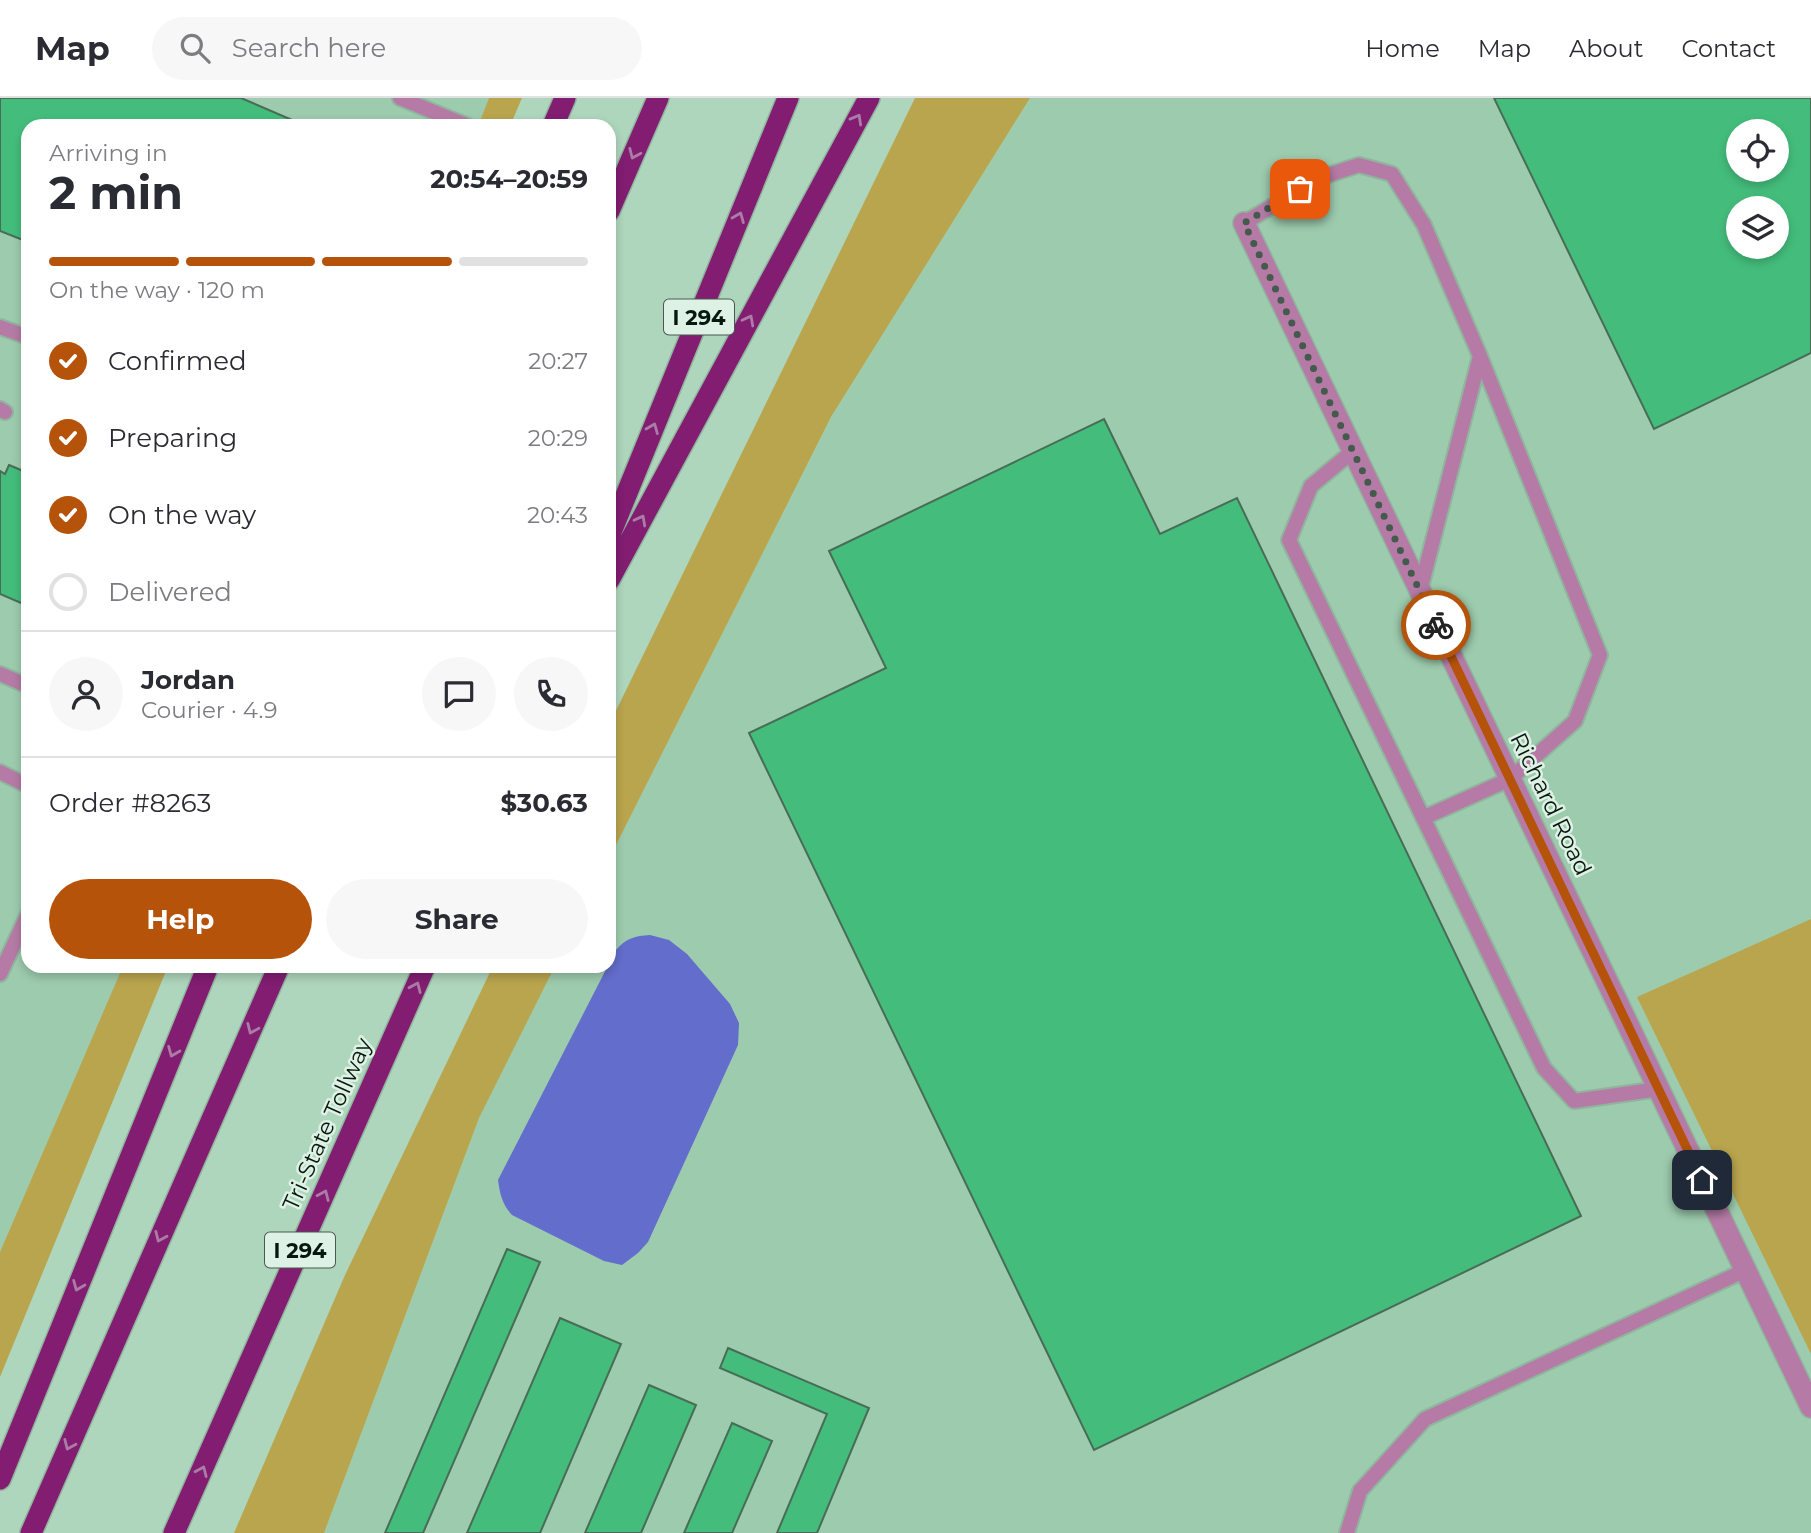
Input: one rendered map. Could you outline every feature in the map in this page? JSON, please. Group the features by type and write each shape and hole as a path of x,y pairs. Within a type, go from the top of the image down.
{"highway":[{"path":"556,119 565,98"},
{"path":"616,195 658,98"},
{"name":"I 294","path":"616,520 788,98"},
{"path":"616,567 869,98"},
{"path":"0,1479 205,973"},
{"path":"31,1533 276,973"},
{"name":"Tri-State Tollway","path":"174,1533 422,973"}],"street":[{"name":"Richard Road","path":"1244,223 1811,1408"}],"lane":[{"path":"400,98 451,119"},
{"path":"1244,223 1319,178 1359,165 1392,174 1424,225 1480,356 1600,655 1575,721 1510,779 1423,818"},
{"path":"0,327 21,334"},
{"path":"1420,591 1480,356"},
{"path":"1353,451 1311,486 1289,540 1544,1068 1574,1101 1658,1089"},
{"path":"0,674 21,683"},
{"path":"0,772 21,782"},
{"path":"0,974 21,929"},
{"path":"1347,1533 1360,1491 1425,1419 1745,1270"}],"shaded area":[{"path":"0,98 489,98 481,119 21,119 21,973 120,973 0,1252"},
{"path":"489,98 522,98 513,119 481,119"},
{"path":"915,98 1030,98 831,417 616,845 616,711"},
{"path":"1030,98 1811,98 1811,1533 324,1533 479,1118 552,973 616,973 616,845 831,417"},
{"path":"1811,919 1811,1354 1637,997"},
{"path":"120,973 165,973 0,1377 0,1252"},
{"path":"490,973 552,973 479,1118 324,1533 234,1533 345,1275"}],"water":[{"path":"650,935 669,940 687,954 730,1004 739,1023 738,1045 648,1242 622,1265 604,1261 512,1215 502,1199 498,1180 604,973 616,973 616,950 631,938"}],"building":[{"path":"0,98 241,98 290,119 21,119 21,239 0,231"},
{"path":"1494,98 1811,98 1811,353 1654,429"},
{"path":"1104,419 1160,534 1237,498 1581,1216 1094,1450 749,733 886,668 829,551"},
{"path":"9,465 21,470 21,603 0,594 0,471 5,474"},
{"path":"507,1249 540,1262 423,1533 385,1533"},
{"path":"560,1318 621,1344 540,1533 467,1533"},
{"path":"728,1348 869,1408 817,1533 777,1533 827,1414 720,1368"},
{"path":"649,1385 696,1405 641,1533 585,1533"},
{"path":"732,1423 772,1441 732,1533 684,1533"}],"way so far":[{"path":"1300,189 1244,223 1436,625"}],"route":[{"path":"1436,625 1702,1180"}]}
